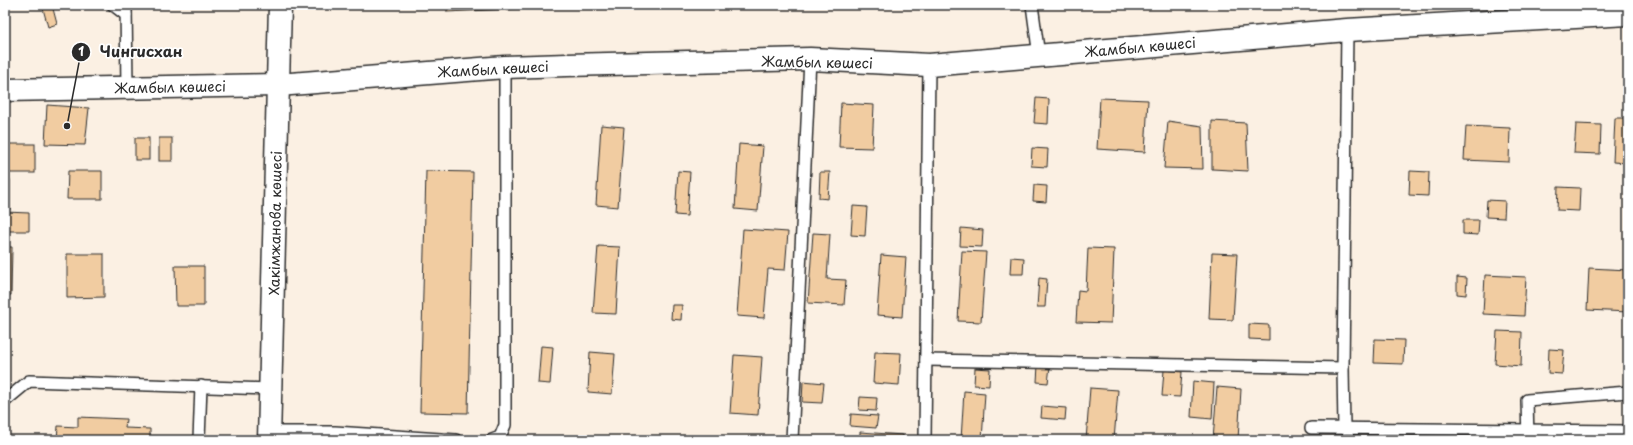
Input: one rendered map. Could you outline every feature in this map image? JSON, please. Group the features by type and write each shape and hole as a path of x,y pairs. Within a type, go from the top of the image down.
{"street":[{"name":"Хакімжанова көшесі","path":"269,436 280,5"},
{"name":"Жамбыл көшесі","path":"5,90 278,85 505,67 810,59 929,65 1347,30 1628,14"}],"lane":[{"path":"113,5 126,10 127,88"},
{"path":"1032,5 1039,56"},
{"path":"1344,428 1343,368 1347,30"},
{"path":"792,440 810,59"},
{"path":"925,440 929,65"},
{"path":"492,440 500,437 505,425 505,67"},
{"path":"926,360 1343,368"},
{"path":"5,401 29,381 270,389"},
{"path":"199,440 201,386"},
{"path":"1528,435 1527,400 1628,392"},
{"path":"1311,428 1528,435 1628,431"},
{"path":"269,436 335,436 456,440"}],"building":[{"path":"42,5 52,5 57,24 48,27"},
{"path":"447,5 595,5 447,12"},
{"path":"1036,98 1049,99 1048,124 1034,123"},
{"path":"1100,98 1148,100 1145,152 1097,149"},
{"path":"841,103 874,105 872,148 839,147"},
{"path":"47,105 89,108 85,145 45,144"},
{"path":"1615,118 1628,118 1628,163 1613,162"},
{"path":"1168,121 1202,126 1203,169 1164,168"},
{"path":"1212,121 1246,123 1248,171 1212,169"},
{"path":"1576,124 1601,125 1600,154 1574,153"},
{"path":"601,125 624,127 618,207 596,205"},
{"path":"1466,126 1510,128 1509,162 1464,160"},
{"path":"135,138 149,138 149,160 135,160"},
{"path":"159,138 172,138 172,161 159,161"},
{"path":"5,144 35,144 35,173 5,173"},
{"path":"739,144 763,146 758,211 735,209"},
{"path":"1032,148 1048,149 1047,167 1031,166"},
{"path":"68,171 102,171 102,199 67,199"},
{"path":"426,171 473,172 468,413 420,412"},
{"path":"678,171 690,172 687,216 675,215"},
{"path":"1410,171 1429,172 1428,196 1409,195"},
{"path":"820,172 830,172 828,199 819,198"},
{"path":"5,180 10,180 10,209 5,209"},
{"path":"1034,185 1047,186 1046,202 1033,201"},
{"path":"1558,187 1580,188 1579,211 1557,210"},
{"path":"1487,200 1505,201 1504,218 1486,217"},
{"path":"853,206 867,207 865,236 851,235"},
{"path":"5,212 29,213 29,231 5,231"},
{"path":"1463,220 1479,220 1478,235 1463,234"},
{"path":"961,228 983,230 982,247 960,246"},
{"path":"743,229 788,232 785,270 768,269 764,318 737,316"},
{"path":"813,233 830,234 827,279 846,280 844,305 808,303"},
{"path":"598,246 620,247 616,314 593,313"},
{"path":"5,247 12,247 11,295 5,295"},
{"path":"1088,248 1114,249 1111,323 1076,322 1078,290 1086,291"},
{"path":"962,251 986,252 981,322 958,321"},
{"path":"1212,253 1237,254 1233,320 1209,319"},
{"path":"67,254 104,254 104,297 67,298"},
{"path":"881,255 906,257 902,317 877,315"},
{"path":"1011,257 1024,258 1023,274 1010,274"},
{"path":"175,266 204,266 204,306 176,306"},
{"path":"1589,268 1628,270 1628,312 1587,310"},
{"path":"1485,275 1526,277 1524,316 1483,314"},
{"path":"1457,277 1467,278 1466,295 1457,294"},
{"path":"1039,278 1047,279 1045,307 1037,307"},
{"path":"672,305 682,305 681,320 671,319"},
{"path":"1249,324 1269,325 1269,340 1249,339"},
{"path":"1497,331 1522,332 1521,366 1495,364"},
{"path":"1375,339 1404,340 1403,364 1374,363"},
{"path":"541,346 553,347 550,384 538,383"},
{"path":"1549,349 1564,350 1562,374 1548,373"},
{"path":"590,352 615,354 612,394 588,392"},
{"path":"875,352 901,353 899,385 873,383"},
{"path":"734,355 762,357 758,415 730,413"},
{"path":"1038,365 1050,366 1048,383 1037,382"},
{"path":"975,368 990,369 989,386 974,385"},
{"path":"1164,370 1182,372 1180,397 1162,396"},
{"path":"803,381 824,383 822,403 802,402"},
{"path":"1193,381 1214,383 1212,419 1191,417"},
{"path":"1217,387 1241,389 1238,440 1213,440"},
{"path":"1090,388 1118,390 1114,440 1086,440"},
{"path":"964,391 985,393 982,440 961,440"},
{"path":"860,397 877,398 876,411 859,410"},
{"path":"1042,406 1066,408 1065,420 1041,418"},
{"path":"851,414 878,416 876,428 850,426"},
{"path":"78,417 126,419 125,428 150,429 150,440 57,440 58,426 78,427"},
{"path":"860,432 903,435 903,440 860,440"}],"place":[{"name":"Чингисхан","path":"67,126"}]}
